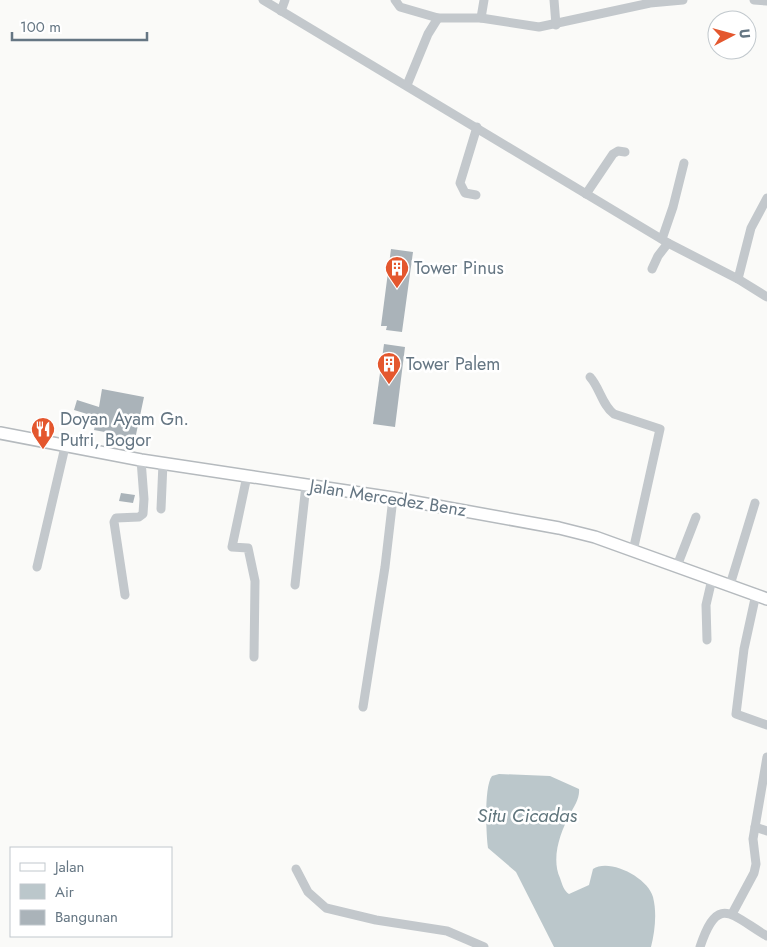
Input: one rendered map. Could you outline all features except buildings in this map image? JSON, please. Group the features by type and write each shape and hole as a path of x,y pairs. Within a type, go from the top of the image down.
{"main road":[{"name":"Jalan Mercedez Benz","path":"0,433 141,460 393,498 559,528 677,566 767,599"}],"street":[{"path":"263,0 665,241 738,279 767,297"},
{"path":"280,11 285,0"},
{"path":"395,0 400,7 438,18 481,18 531,27 556,25 650,3 683,0"},
{"path":"481,18 484,0"},
{"path":"554,0 556,25"},
{"path":"754,0 767,1"},
{"path":"407,85 428,34 438,18"},
{"path":"476,195 465,193 460,184 477,127"},
{"path":"586,194 613,154 618,151 625,152"},
{"path":"652,269 665,241 684,164"},
{"path":"738,279 751,228 767,198"},
{"path":"590,377 596,384 608,410 660,429 633,551"},
{"path":"37,567 65,446"},
{"path":"125,595 114,519 141,516 144,499 141,460"},
{"path":"161,509 163,463"},
{"path":"247,476 232,547 248,548 255,581 254,657"},
{"path":"295,585 306,485"},
{"path":"363,707 385,568 393,498"},
{"path":"144,499 161,499"},
{"path":"730,585 755,503"},
{"path":"677,566 696,517"},
{"path":"707,640 706,605 712,579"},
{"path":"756,594 744,648 736,714 767,725"},
{"path":"732,914 754,873 755,827 767,757"},
{"path":"755,827 767,831"},
{"path":"296,869 308,892 326,908 376,920 447,931 484,947"},
{"path":"700,947 710,920 716,915 732,914 767,936"}],"water":[{"name":"Situ Cicadas","path":"499,774 550,776 579,789 578,799 566,821 558,846 556,862 563,887 569,894 589,885 593,869 600,866 618,868 636,877 650,890 653,897 655,922 651,947 554,947 516,872 488,848 486,822 489,781 492,776"}],"place":[{"name":"Tower Pinus","path":"397,289"},
{"name":"Tower Palem","path":"389,385"},
{"name":"Doyan Ayam Gn. Putri, Bogor","path":"43,450"}]}
